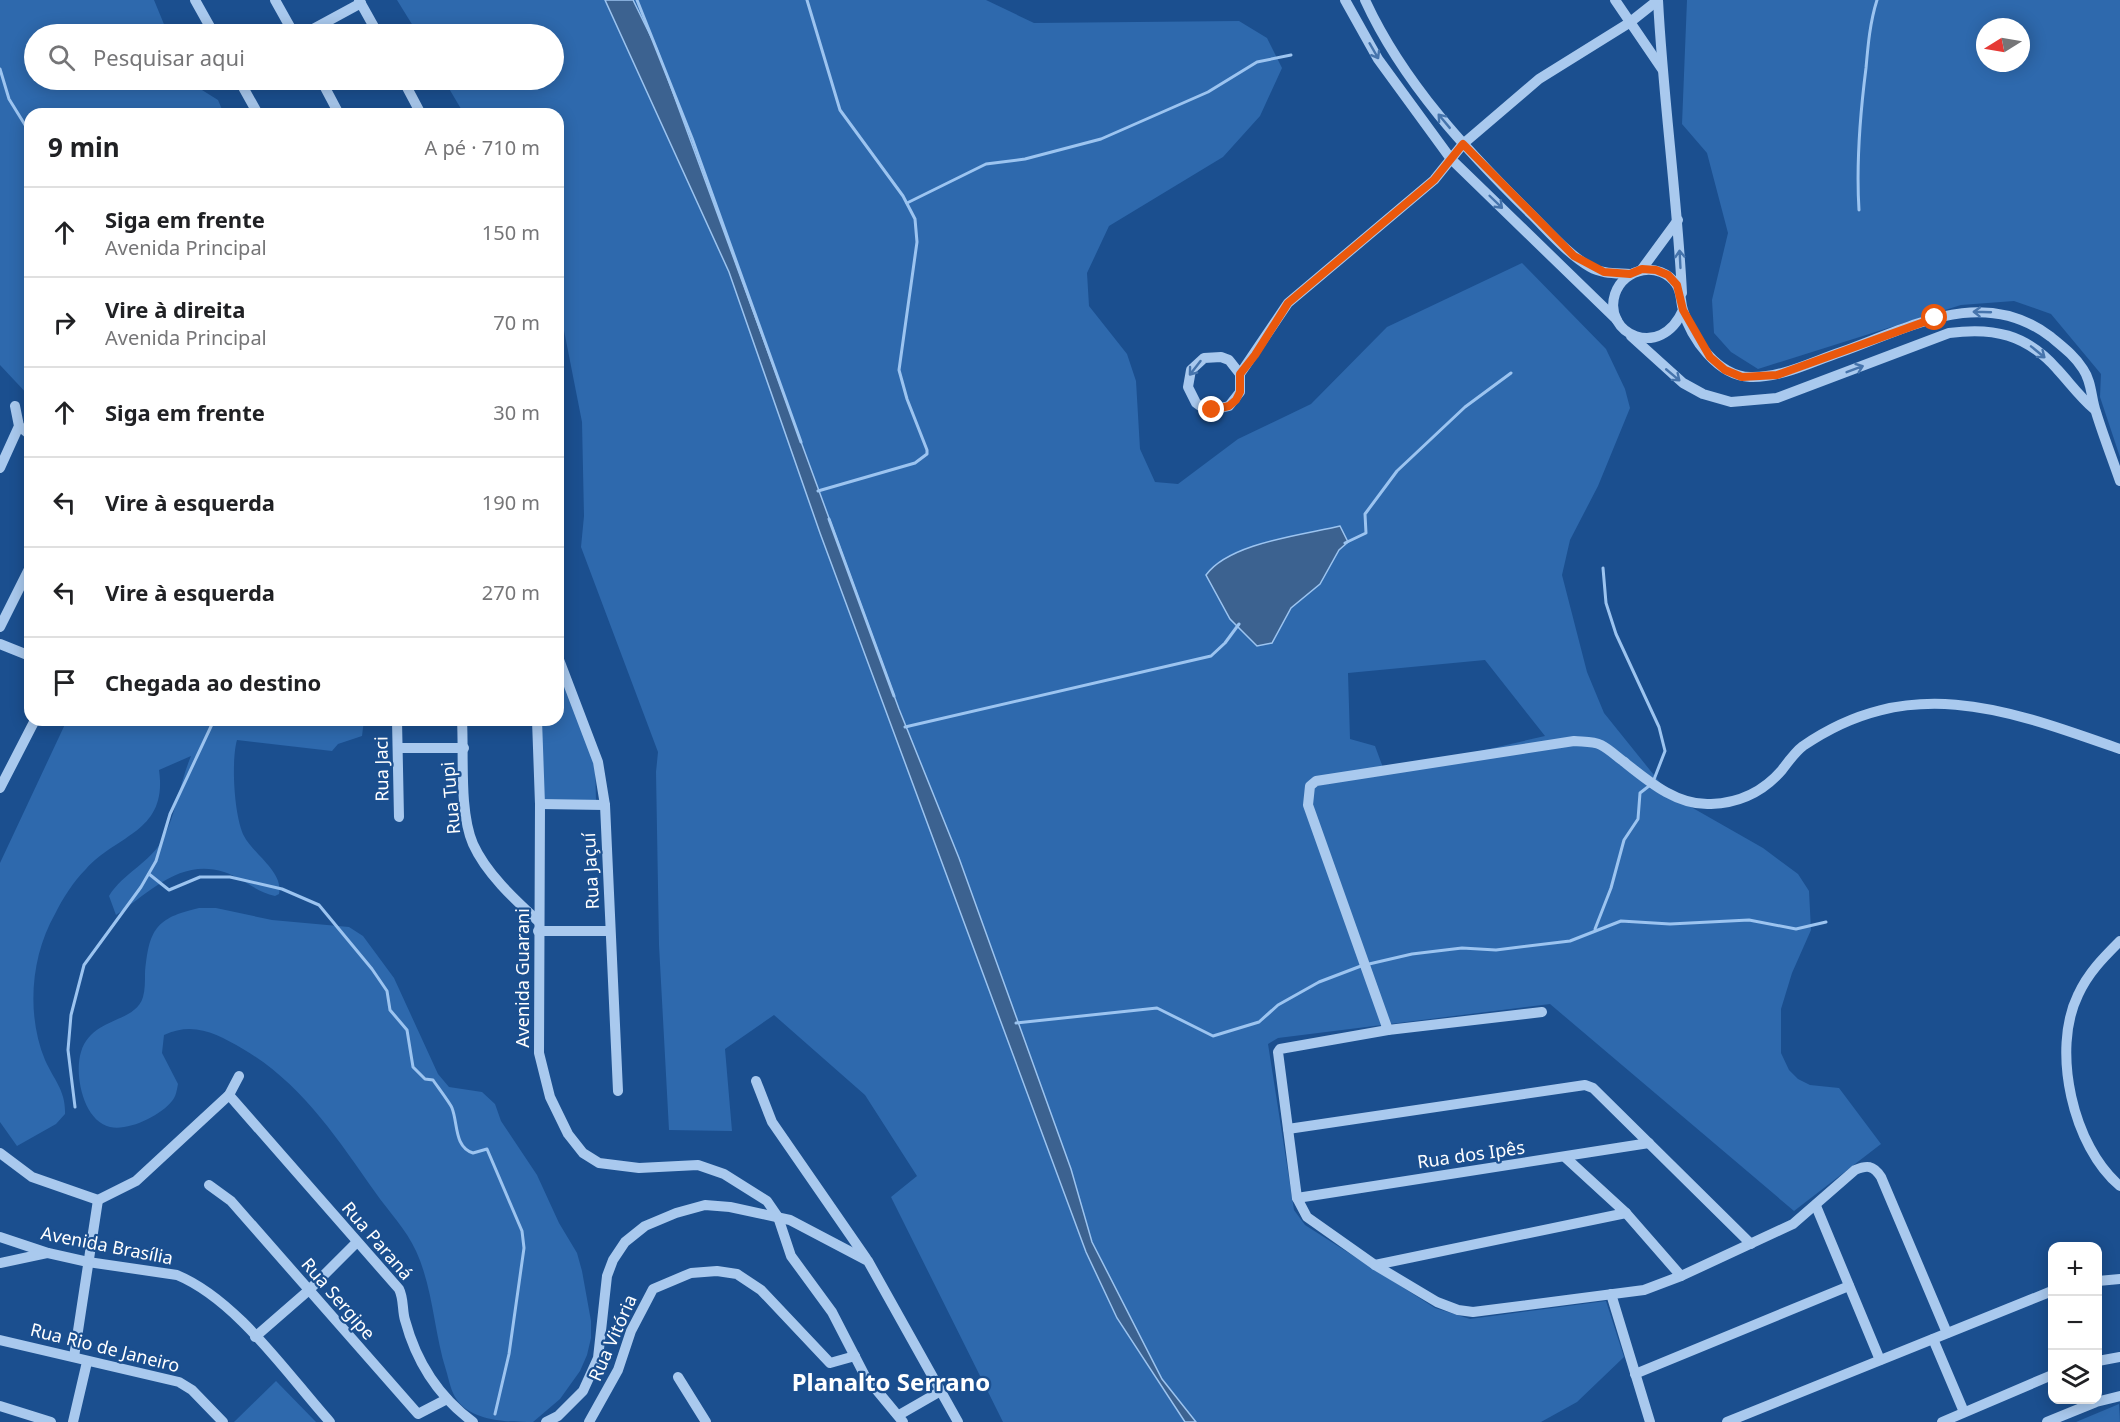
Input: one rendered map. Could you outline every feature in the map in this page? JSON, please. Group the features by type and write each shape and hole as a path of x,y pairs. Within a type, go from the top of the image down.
{"street":[{"path":"195,0 208,24"},
{"path":"275,0 288,24"},
{"path":"1345,0 1378,59 1451,159 1630,335 1683,383 1703,394 1731,402 1776,398 1949,333 1978,329 2005,333 2030,345 2057,368 2080,397 2094,409"},
{"path":"1365,0 1397,55 1433,108 1463,144 1574,256 1604,272 1630,274"},
{"path":"1616,0 1629,23 1662,69"},
{"path":"1240,374 1230,360 1221,357 1204,358 1191,370 1188,387 1196,403 1203,408 1221,409 1229,406 1240,392 1240,374 1288,303 1434,180 1463,144 1539,79 1629,23 1658,0"},
{"path":"1658,0 1662,69 1678,220 1683,310 1710,357 1725,370 1742,377 1761,378 1777,375 1959,312 2012,315 2034,324 2067,350 2083,369 2090,384 2094,409 2120,481"},
{"path":"322,24 360,2 372,24"},
{"path":"245,90 255,108"},
{"path":"326,90 336,108"},
{"path":"408,90 418,108"},
{"path":"1642,269 1678,220"},
{"path":"1618,321 1614,309 1614,295 1620,283 1630,274 1642,269 1656,270 1668,275 1677,285 1682,298"},
{"path":"1630,335 1648,339 1660,336 1678,322 1683,310"},
{"path":"0,468 19,426 15,406"},
{"path":"19,426 24,430"},
{"path":"0,627 24,579"},
{"path":"0,644 24,654"},
{"name":"Rua Jaçuí","path":"564,673 598,762 605,805 618,1091"},
{"path":"1388,1030 1308,806 1310,786 1316,781 1574,741 1603,746 1646,780 1668,793 1698,804 1731,802 1768,786 1801,748 1845,721 1888,709 1929,703 1974,705 2035,718 2120,749"},
{"path":"0,788 32,726"},
{"name":"Rua Jaci","path":"397,726 399,817"},
{"name":"Rua Tupi","path":"462,726 466,814 472,843 498,879 538,926"},
{"name":"Avenida Guarani","path":"537,726 540,804 539,1053 550,1097 568,1134 583,1153 599,1163 618,1167 698,1165 724,1174 767,1201 778,1216"},
{"path":"399,748 464,748"},
{"path":"540,804 605,805"},
{"path":"538,926 610,931"},
{"path":"2120,941 2094,967 2077,996 2067,1026 2067,1052 2068,1076 2079,1125 2098,1160 2111,1179 2120,1186"},
{"path":"1542,1012 1388,1030 1280,1049 1278,1052 1297,1198 1308,1217 1375,1265 1437,1302 1458,1310 1473,1312 1644,1290 1681,1276 1793,1224 1855,1170 1866,1166 1876,1170 1947,1333"},
{"path":"0,1153 32,1177 98,1200 136,1181 229,1095 239,1076"},
{"path":"756,1081 772,1122 868,1261 939,1392 958,1422"},
{"path":"1288,1129 1586,1085 1593,1088 1751,1244"},
{"name":"Rua Paraná","path":"229,1095 399,1289 405,1321 419,1358 447,1399 473,1422"},
{"name":"Rua dos Ipês","path":"1297,1198 1566,1158 1649,1143"},
{"path":"1566,1158 1626,1213 1681,1276"},
{"name":"Rua Sergipe","path":"209,1185 231,1201 418,1414 447,1399"},
{"path":"748,1211 754,1204 756,1193"},
{"path":"74,1357 98,1200"},
{"path":"546,1422 558,1416 584,1391 598,1358 607,1276 613,1260 626,1242 645,1226 676,1213 705,1205 748,1211 778,1216 811,1229 868,1261"},
{"path":"1816,1206 1880,1360"},
{"path":"1375,1265 1626,1213"},
{"path":"778,1216 791,1256 832,1312 865,1376 901,1418 939,1392"},
{"name":"Avenida Brasília","path":"0,1237 48,1253 88,1262 154,1271 194,1282 212,1295 255,1337 330,1422"},
{"path":"255,1337 309,1290 357,1242"},
{"path":"0,1263 48,1253"},
{"name":"Rua Vitória","path":"589,1422 618,1370 631,1331 653,1289 692,1273 717,1271 737,1274 761,1290 830,1363 855,1356"},
{"path":"2102,1280 2119,1278"},
{"path":"1635,1374 1849,1286"},
{"path":"1727,1422 2048,1293"},
{"path":"1611,1294 1650,1422"},
{"path":"1933,1339 1964,1412"},
{"name":"Rua Rio de Janeiro","path":"0,1340 179,1382 192,1390 223,1422"},
{"path":"2102,1360 2120,1357"},
{"path":"73,1422 87,1362"},
{"path":"678,1377 706,1422"},
{"path":"1942,1422 2048,1377"},
{"path":"2048,1422 2096,1402 2120,1396"},
{"path":"0,1406 51,1422"}],"shaded area":[{"path":"0,0 154,0 164,24 24,24 24,90 202,90 218,100 221,108 24,108 24,391 0,365"},
{"path":"397,0 605,0 729,272 820,533 1086,1252 1117,1318 1185,1422 1003,1422 891,1197 917,1176 865,1095 774,1015 725,1049 732,1131 669,1130 659,945 656,772 658,752 581,547 584,516 582,422 564,330 564,108 460,108 450,90 564,90 564,24 412,24"},
{"path":"605,0 633,0 657,49 899,709 959,858 1071,1169 1092,1242 1162,1379 1196,1422 1185,1422 1117,1318 1086,1252 820,533 729,272"},
{"path":"633,0 986,0 1034,23 1239,21 1267,38 1282,68 1260,116 1223,157 1109,226 1087,273 1089,306 1127,354 1136,381 1140,449 1155,482 1178,484 1238,439 1311,404 1387,327 1522,263 1606,349 1625,389 1630,408 1598,486 1570,540 1562,575 1587,672 1604,713 1670,795 1763,848 1798,874 1809,891 1811,930 1792,973 1781,1009 1781,1053 1789,1070 1798,1079 1810,1085 1839,1088 1881,1144 1794,1211 1550,1004 1278,1038 1268,1044 1294,1210 1305,1225 1435,1308 1470,1319 1606,1301 1624,1357 1577,1402 1541,1422 1196,1422 1162,1379 1092,1242 1071,1169 959,858 899,709 657,49","holes":["1340,526 1348,542 1339,550 1320,584 1291,608","1485,660 1545,736 1385,773 1375,746 1350,739 1348,673"]},
{"path":"1687,0 2120,0 2120,457 2100,397 2101,374 2051,314 2014,301 1961,305 1758,369 1731,352 1714,333 1712,300 1728,233 1707,153 1682,124"},
{"path":"1340,526 1348,542 1339,550 1320,584 1291,608 1272,643 1257,646 1230,619 1206,575 1231,555 1248,548"},
{"path":"564,684 595,760 596,801 543,801 541,726 564,726"},
{"path":"64,726 363,726 362,736 338,744 332,751 237,740 234,788 241,827 248,843 277,878 279,894 275,896 268,894 224,872 208,869 193,870 166,880 116,915 109,896 151,855 163,839 191,756 159,770 160,791 156,807 148,819 138,830 99,857 81,874 65,896 47,930 36,967 33,1005 39,1042 64,1099 65,1114 56,1124 17,1146 0,1122 0,863"},
{"path":"199,908 216,908 272,920 349,927 363,936 394,978 438,1074 449,1087 482,1092 495,1104 501,1121 537,1175 559,1223 577,1253 591,1321 591,1338 580,1371 560,1399 533,1422 503,1421 482,1417 472,1413 457,1400 442,1355 422,1265 412,1243 332,1132 300,1095 264,1063 214,1034 195,1029 175,1031 164,1035 162,1053 178,1084 174,1097 167,1107 144,1121 118,1128 101,1123 93,1116 80,1084 79,1061 86,1040 103,1026 123,1017 138,1006 144,994 149,947 157,928 173,916"},
{"path":"276,1381 316,1422 234,1422"},
{"path":"2119,1404 2120,1422 2076,1422"}],"waterway":[{"path":"637,0 692,138 801,442"},
{"path":"807,0 840,110 903,196 915,219 917,242 899,370 907,399 927,450 927,454 915,463 818,491"},
{"path":"1859,210 1860,121 1870,34 1877,0"},
{"path":"907,203 986,164 1025,159 1101,139 1208,92 1257,62 1291,55"},
{"path":"0,69 9,99 24,123"},
{"path":"1345,543 1366,533 1365,514 1397,471 1465,407 1511,373"},
{"path":"829,519 894,696"},
{"path":"1603,568 1606,603 1616,634 1659,727 1665,751 1653,782"},
{"path":"905,727 1211,656 1225,643 1239,624"},
{"path":"75,1107 68,1050 71,1015 84,965 141,887 156,861 170,814 211,726"},
{"path":"1595,929 1611,888 1624,840 1638,819 1640,793 1649,786"},
{"path":"149,874 169,890 200,877 230,877 282,889 319,905 372,969 387,991 390,1010 407,1030 413,1067 425,1079 433,1080 449,1102 463,1146 473,1153 487,1149 522,1231 524,1248 509,1354 495,1414"},
{"path":"1369,964 1412,954 1462,948 1496,950 1570,941 1621,921 1670,924 1749,920 1796,929 1826,922"},
{"path":"1016,1023 1157,1008 1213,1036 1259,1022 1278,1005 1319,982 1361,966"}],"district":[{"name":"Planalto Serrano","path":"891,1383"}],"route":[{"path":"1212,410 1229,406 1236,400 1242,383 1240,374 1288,303 1316,277 1442,173 1463,144 1480,164 1574,256 1591,268 1604,272 1630,274 1642,269 1656,270 1668,275 1677,285 1682,298 1683,310 1710,357 1725,370 1742,377 1761,378 1777,375 1935,318"}]}
